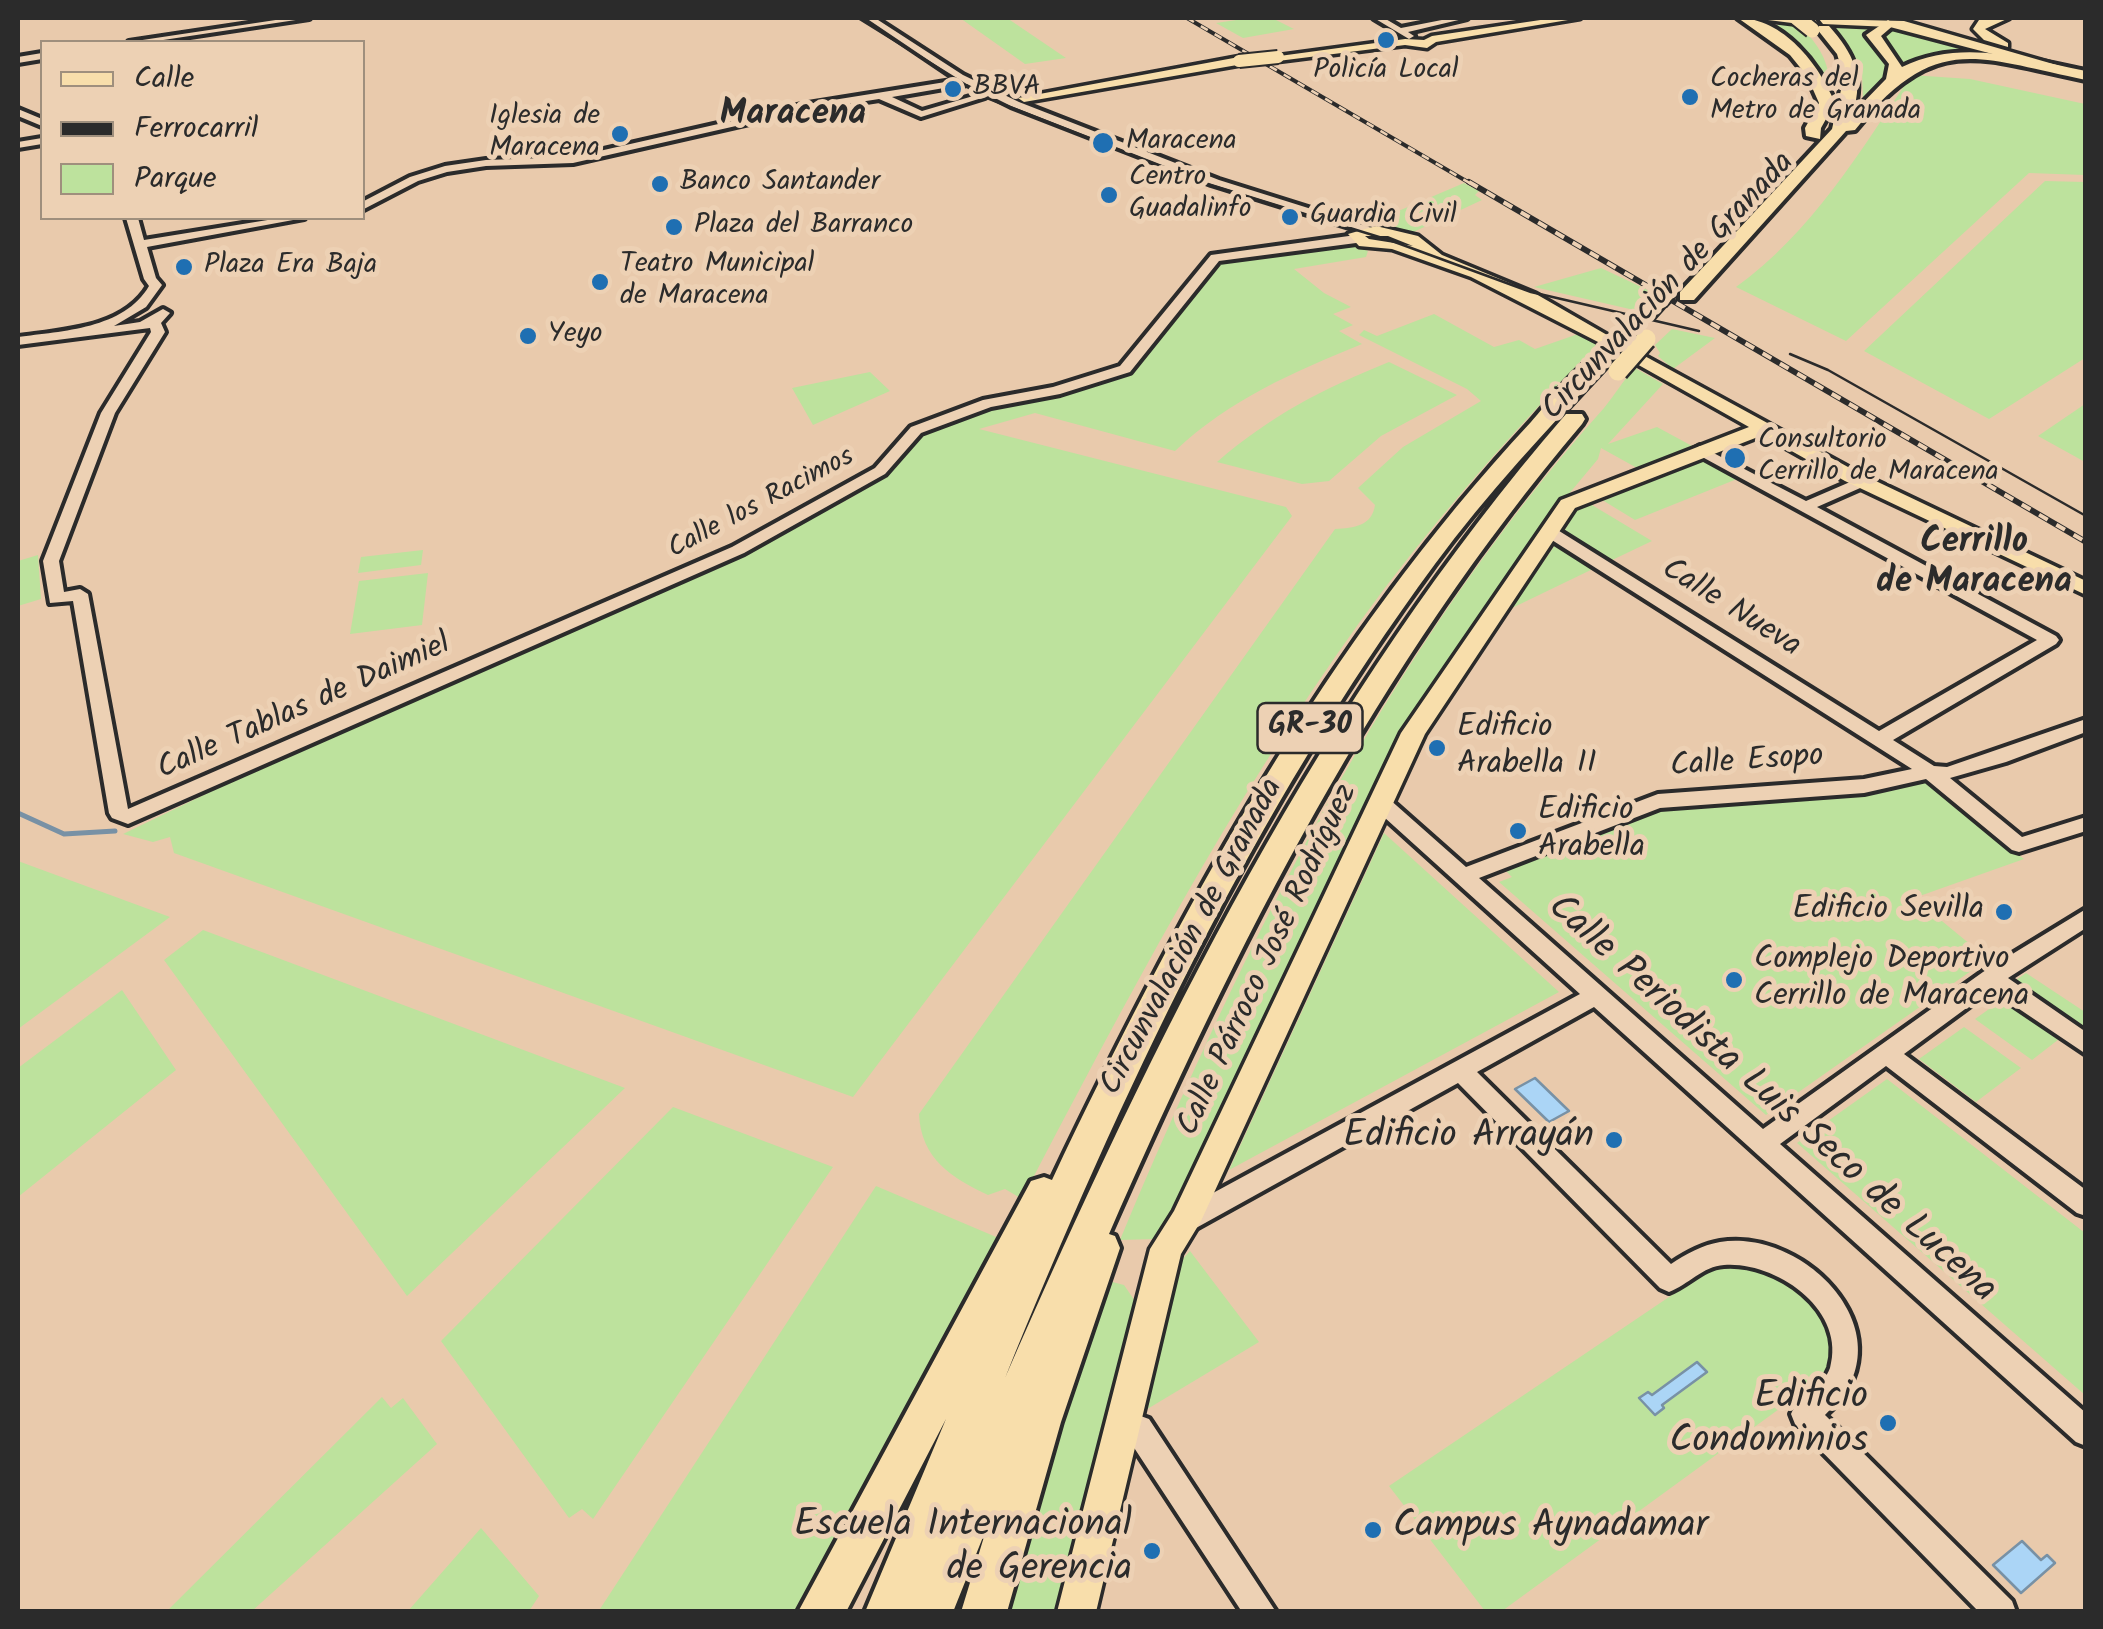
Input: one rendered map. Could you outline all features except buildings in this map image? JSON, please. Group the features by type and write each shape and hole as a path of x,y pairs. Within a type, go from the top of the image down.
{"highway":[{"path":"1744,18 1765,27 1789,46 1820,81 1827,103 1814,136"},
{"name":"Circunvalación de Granada","path":"1083,1207 1088,1143 1132,1044 1195,926 1327,700 1465,510 1839,130 1852,98 1853,77 1842,50 1817,24 1795,19"},
{"name":"Circunvalación de Granada","path":"888,1612 1053,1263 1269,864 1396,647 1492,516 1656,316 1833,111 1839,75 1817,24"},
{"path":"1890,24 1873,35 1896,64 1892,78"},
{"path":"1839,130 1850,127 1892,78 1932,56 1954,53 2005,58 2086,73"},
{"path":"822,1612 1053,1263 1083,1207"},
{"path":"984,1612 1040,1422 1053,1263"},
{"name":"Circunvalación de Granada","path":"930,1612 1053,1263"}],"main road":[{"path":"1001,102 1405,36 1424,45 1430,38 1554,18"},
{"path":"1430,38 1574,18"},
{"path":"1758,18 1795,19"},
{"path":"1817,24 1890,24 1922,18 1941,30 2042,58"},
{"path":"2004,18 1983,22 1980,32 1993,41 2086,73"},
{"path":"1890,24 2086,73"},
{"path":"1360,234 1371,244 1390,239 1556,309 1656,316 1761,429 1862,482 2086,588"},
{"name":"Calle Párroco José Rodríguez","path":"1076,1612 1166,1249 1185,1221 1413,733 1575,499 1761,429"}],"street":[{"path":"148,40 305,18"},
{"path":"1380,18 1405,36 1463,18"},
{"path":"864,20 1001,102 1220,193 1360,234"},
{"path":"864,20 949,82 980,98 1001,102"},
{"path":"365,205 414,179 445,170 486,163 573,160 802,108 969,81"},
{"path":"880,95 921,114 980,98"},
{"path":"18,339 73,334 126,316 145,302 156,285 150,279 133,220"},
{"path":"141,244 286,220"},
{"name":"Calle los Racimos","path":"505,654 803,517 880,471 916,430 988,403 1055,391 1125,369 1216,258 1360,234"},
{"path":"126,316 144,296 150,279"},
{"path":"145,302 158,316"},
{"path":"18,339 126,316 158,316"},
{"name":"Calle Tablas de Daimiel","path":"158,316 158,332 108,413 51,561 56,599 80,594 119,813 128,817 505,654"},
{"path":"1700,450 2050,640 1878,740 1930,772 2020,845 2086,824"},
{"path":"1806,507 1862,482"},
{"name":"Calle Nueva","path":"1550,532 1878,740"},
{"name":"Calle Esopo","path":"1462,876 1658,801 1864,786 1930,772 1947,773 2086,725"},
{"name":"Calle Periodista Luis Seco de Lucena","path":"1377,811 1405,826 2086,1432"},
{"path":"1761,1144 1991,978 2086,917"},
{"path":"1991,978 2086,1044"},
{"path":"1185,1221 1595,996"},
{"path":"1886,1053 2086,1206"},
{"path":"1460,1070 1670,1280 1702,1258 1727,1253 1754,1255 1778,1264 1814,1286 1838,1318 1846,1358 1833,1389 1805,1414 2001,1612"},
{"path":"1122,1423 1139,1429 1261,1612"}],"green space":[{"path":"960,18 1007,18 1066,58 1025,64"},
{"path":"1272,18 1294,29 1243,38 1216,23"},
{"path":"1798,24 1822,54 1830,91 1811,63 1770,25"},
{"path":"1828,24 1877,27 1865,34 1890,68 1863,102 1862,70 1846,42"},
{"path":"1889,29 2011,56 1978,50 1935,53 1903,63 1881,37"},
{"path":"1911,75 1970,79 2085,104 2085,175 2029,173 1846,341 1736,287 1763,266 1811,216 1854,161"},
{"path":"2045,181 2085,182 2085,358 1989,419 1864,351"},
{"path":"1464,183 1479,191 1475,195 1482,200 1405,236 1390,227 1368,224"},
{"path":"1348,242 1368,251 1366,257 1294,269 1324,293 1351,307 1333,314 1353,325 1339,331 1362,344 1287,376 1240,402 1175,451 1035,413 979,429 1286,507 1292,516 853,1097 174,853 170,837 153,842 123,834 297,750 754,549 854,496 894,469 928,430 1002,402 1083,387 1127,370 1219,260"},
{"path":"1601,268 1652,292 1634,310 1534,287"},
{"path":"1434,314 1494,347 1519,340 1535,349 1581,333 1601,346 1580,362 1493,457 1384,588 1311,692 1222,833 1022,1199 1005,1189 988,1195 951,1174 932,1155 919,1114 1335,529 1355,527 1370,517 1375,505 1358,488 1403,447 1481,401 1467,389 1359,335 1364,330 1377,336"},
{"path":"1672,329 1715,338 1673,369 1658,356 1655,345"},
{"path":"1389,362 1457,395 1381,436 1329,481 1302,484 1217,462 1299,404"},
{"path":"1635,368 1663,384 1608,444 1657,427 1694,447 1637,468 1601,448 1598,459 1568,495 1424,705 1169,1233 1155,1239 1120,1240 1271,910 1388,699 1454,598 1526,501"},
{"path":"870,372 890,391 813,425 792,388"},
{"path":"2085,404 2085,462 2038,436"},
{"path":"1705,457 1742,477 1635,520 1599,498"},
{"path":"1587,502 1652,541 1608,562 1563,533 1580,505"},
{"path":"1557,542 1597,567 1512,608"},
{"path":"423,550 421,565 358,573 361,557"},
{"path":"38,555 41,599 18,606 18,561"},
{"path":"428,573 422,625 350,634 359,581"},
{"name":"Complejo Deportivo Cerrillo de Maracena","path":"1925,779 2024,859 1914,898 1988,959 1766,1115 1499,882 1512,877 1506,871 1663,810 1868,793"},
{"path":"1384,833 1559,992 1229,1170"},
{"path":"18,861 170,917 18,1029"},
{"path":"203,930 625,1088 407,1296 164,960"},
{"path":"2026,973 2085,1012 2085,1034 2013,982"},
{"path":"122,990 176,1070 18,1197 18,1068"},
{"path":"2006,997 2063,1036 2032,1060 1975,1019"},
{"path":"1964,1027 2021,1068 1976,1102 1919,1059"},
{"path":"1887,1079 2085,1233 2085,1395 1797,1143"},
{"path":"673,1107 833,1167 593,1519 582,1509 569,1518 441,1341"},
{"path":"876,1186 1008,1242 806,1611 598,1612"},
{"path":"1190,1251 1259,1342 1144,1411 1179,1263"},
{"path":"1730,1265 1751,1268 1792,1286 1824,1316 1832,1335 1832,1355 1823,1377 1502,1611 1485,1611 1389,1486 1709,1270"},
{"path":"1105,1280 1124,1285 1137,1304 1066,1611 1005,1612 1068,1389"},
{"path":"382,1397 391,1408 403,1398 437,1444 252,1611 167,1611"},
{"path":"481,1528 539,1596 529,1611 408,1611"}],"water":[{"path":"1535,1078 1569,1111 1549,1122 1515,1089"},
{"path":"1697,1362 1707,1372 1662,1405 1664,1408 1655,1415 1639,1398 1648,1392 1652,1395"},
{"path":"2022,1541 2041,1560 2047,1555 2055,1563 2021,1593 1993,1565"}],"waterway":[{"path":"18,813 64,834 115,831"}],"tunnel":[{"path":"1606,339 1641,359"}],"tram line":[{"path":"858,18 987,98 1198,181 1392,241 1531,292 1699,331"},
{"path":"1790,354 1828,370 2086,516"}],"railway":[{"path":"1187,18 1473,185"},
{"path":"1469,182 2086,542"}],"place":[{"name":"Policía Local","path":"1386,40"},
{"name":"BBVA","path":"953,89"},
{"name":"Cocheras del Metro de Granada","path":"1690,97"},
{"name":"Iglesia de Maracena","path":"620,134"},
{"name":"Maracena","path":"1103,143"},
{"name":"Banco Santander","path":"660,184"},
{"name":"Centro Guadalinfo","path":"1109,195"},
{"name":"Guardia Civil","path":"1290,217"},
{"name":"Plaza del Barranco","path":"674,227"},
{"name":"Plaza Era Baja","path":"184,267"},
{"name":"Teatro Municipal de Maracena","path":"600,282"},
{"name":"Yeyo","path":"528,336"},
{"name":"Consultorio Cerrillo de Maracena","path":"1735,458"},
{"name":"Edificio Arabella II","path":"1437,748"},
{"name":"Edificio Arabella","path":"1518,831"},
{"name":"Edificio Sevilla","path":"2004,912"},
{"name":"Complejo Deportivo Cerrillo de Maracena","path":"1734,980"},
{"name":"Edificio Arrayán","path":"1614,1140"},
{"name":"Edificio Condominios","path":"1888,1423"},
{"name":"Campus Aynadamar","path":"1373,1530"},
{"name":"Escuela Internacional de Gerencia","path":"1152,1551"}],"district":[{"name":"Maracena","path":"793,117"},
{"name":"Cerrillo de Maracena","path":"1974,565"}]}
